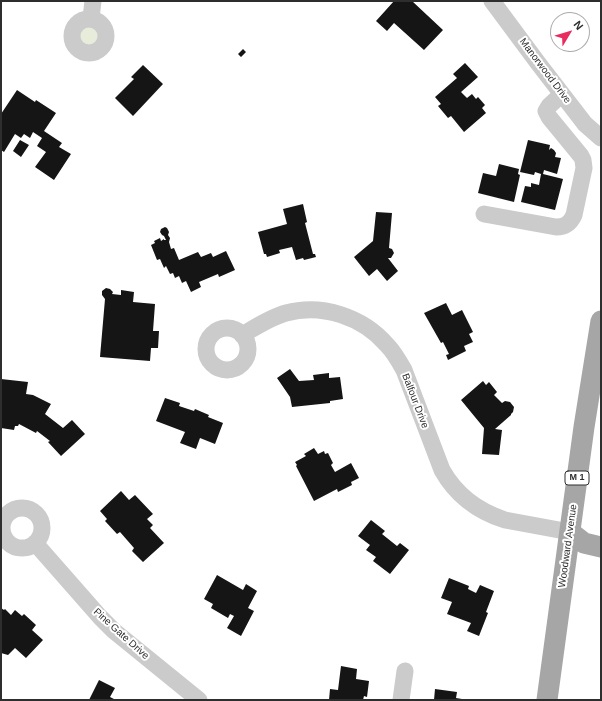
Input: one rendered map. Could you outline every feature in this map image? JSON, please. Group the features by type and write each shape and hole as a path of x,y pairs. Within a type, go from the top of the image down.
{"main road":[{"name":"Woodward Avenue","path":"547,700 584,427 601,321"},
{"path":"570,532 584,543 601,547"}],"street":[{"path":"91,18 93,1"},
{"name":"Manorwood Drive","path":"492,1 562,94 586,124 601,138"},
{"path":"484,214 556,227 565,226 572,220 584,164 581,156 549,117 546,111 549,106 562,94"},
{"name":"Balfour Drive","path":"242,335 279,315 298,310 331,312 343,315 365,326 387,344 404,370 442,470 450,483 461,496 473,506 486,513 505,520 570,532"},
{"name":"Pine Gate Drive","path":"35,543 109,626 129,644 199,700"},
{"path":"401,700 405,672"}],"green space":[{"path":"89,26 96,29 99,36 96,43 89,46 82,43 79,36 82,29"}],"building":[{"path":"394,1 412,1 443,30 424,50 394,23 387,31 376,21"},
{"path":"243,49 246,52 241,57 238,54"},
{"path":"465,63 478,77 461,92 467,98 472,94 476,99 478,97 485,105 482,108 486,113 464,132 451,116 448,118 438,106 441,104 435,97 457,78 453,74"},
{"path":"143,65 163,84 133,116 115,98 134,79 131,77"},
{"path":"17,90 56,113 44,131 62,143 59,147 71,154 54,180 35,167 46,152 37,146 42,138 33,132 30,138 24,134 21,138 15,134 4,152 1,150 1,114"},
{"path":"20,140 29,145 21,157 13,151"},
{"path":"528,140 550,145 549,150 551,148 554,150 556,153 555,157 561,158 557,174 544,170 543,174 563,179 555,210 521,202 525,186 531,187 531,183 539,185 541,174 535,172 534,175 520,172"},
{"path":"499,164 519,169 518,174 520,175 514,202 478,193 483,173 496,176"},
{"path":"303,204 307,222 305,223 313,254 315,254 316,257 296,260 292,247 279,250 280,253 267,257 266,254 264,254 258,232 287,224 283,209"},
{"path":"376,212 392,213 389,248 392,249 394,253 391,258 388,258 398,271 387,281 377,269 369,276 354,257 373,241"},
{"path":"165,227 169,232 168,235 170,238 169,242 171,249 174,248 179,260 198,252 201,257 211,253 213,257 226,251 235,270 219,277 218,274 199,282 201,287 191,292 186,281 182,283 179,276 175,278 173,273 170,274 166,266 164,268 160,259 157,260 151,245 155,243 154,241 160,238 161,241 164,239 166,240 160,232 161,229"},
{"path":"106,288 113,292 112,294 121,295 121,290 134,292 133,302 155,304 153,331 159,331 158,348 151,348 150,361 100,357 105,299 102,295 102,291"},
{"path":"446,303 452,315 462,310 473,332 469,334 473,342 464,346 466,351 448,360 446,355 449,354 443,342 441,343 424,313"},
{"path":"290,369 299,381 314,380 313,375 329,373 329,378 340,377 343,399 330,401 330,403 292,407 290,397 277,378"},
{"path":"1,379 28,382 26,394 33,395 51,404 45,414 63,428 72,420 85,434 61,456 48,442 50,441 37,431 36,433 19,424 18,426 15,426 14,430 1,428"},
{"path":"483,381 486,385 489,382 497,392 494,395 502,403 505,401 510,402 514,407 511,415 495,429 502,430 499,455 482,454 484,428 461,400"},
{"path":"165,398 180,403 179,406 194,411 195,409 209,415 208,417 223,423 215,444 200,438 196,449 180,443 185,432 156,421"},
{"path":"314,448 318,454 324,451 325,454 328,453 333,463 331,465 335,472 351,463 359,478 351,482 352,485 338,492 337,489 314,501 295,462 306,456 304,454"},
{"path":"121,491 129,500 135,495 153,514 147,519 153,525 150,528 164,543 143,562 132,551 134,548 120,532 117,534 105,521 107,519 100,511"},
{"path":"371,520 385,531 382,534 397,546 400,543 409,550 390,574 373,561 376,557 366,550 370,545 358,536"},
{"path":"217,575 243,590 246,584 257,591 248,608 254,611 241,636 227,628 234,616 230,614 228,618 211,608 213,604 204,599"},
{"path":"449,578 469,586 468,589 476,593 480,585 494,591 486,612 488,613 479,636 467,631 471,623 447,614 452,602 441,598"},
{"path":"1,608 4,610 5,609 11,615 15,610 22,616 24,614 36,625 32,630 43,640 26,658 15,648 8,655 1,653"},
{"path":"341,666 357,669 356,679 369,681 367,697 364,696 363,700 329,700 330,689 338,690"},
{"path":"99,680 115,688 110,697 116,700 89,700"},
{"path":"435,689 457,692 456,698 462,700 434,700"}]}
